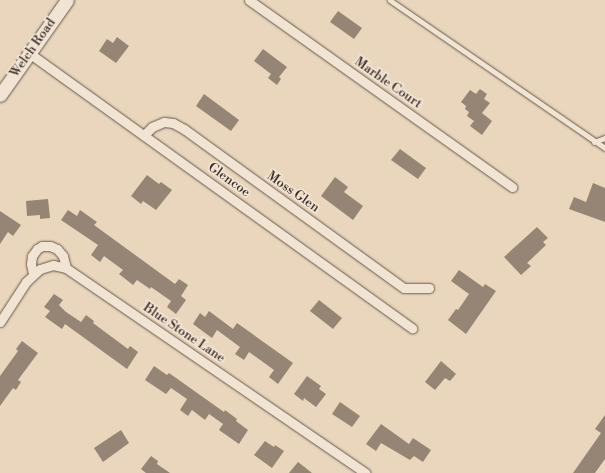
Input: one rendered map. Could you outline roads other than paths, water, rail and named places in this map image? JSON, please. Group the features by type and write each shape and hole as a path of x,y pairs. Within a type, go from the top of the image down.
{"street":[{"name":"Welch Road","path":"0,96 67,0"},
{"name":"Marble Court","path":"249,0 512,187"},
{"name":"Glencoe","path":"29,53 412,328"},
{"name":"Moss Glen","path":"144,135 152,126 164,122 179,126 404,288 429,288"},
{"path":"0,322 34,274 31,264 32,256 36,249 42,246 50,246 57,250 63,256 66,268"},
{"name":"Blue Stone Lane","path":"34,274 46,266 59,266 66,268 365,473"}],"lane":[{"path":"390,0 594,142 605,148"},
{"path":"594,142 605,138"}]}
